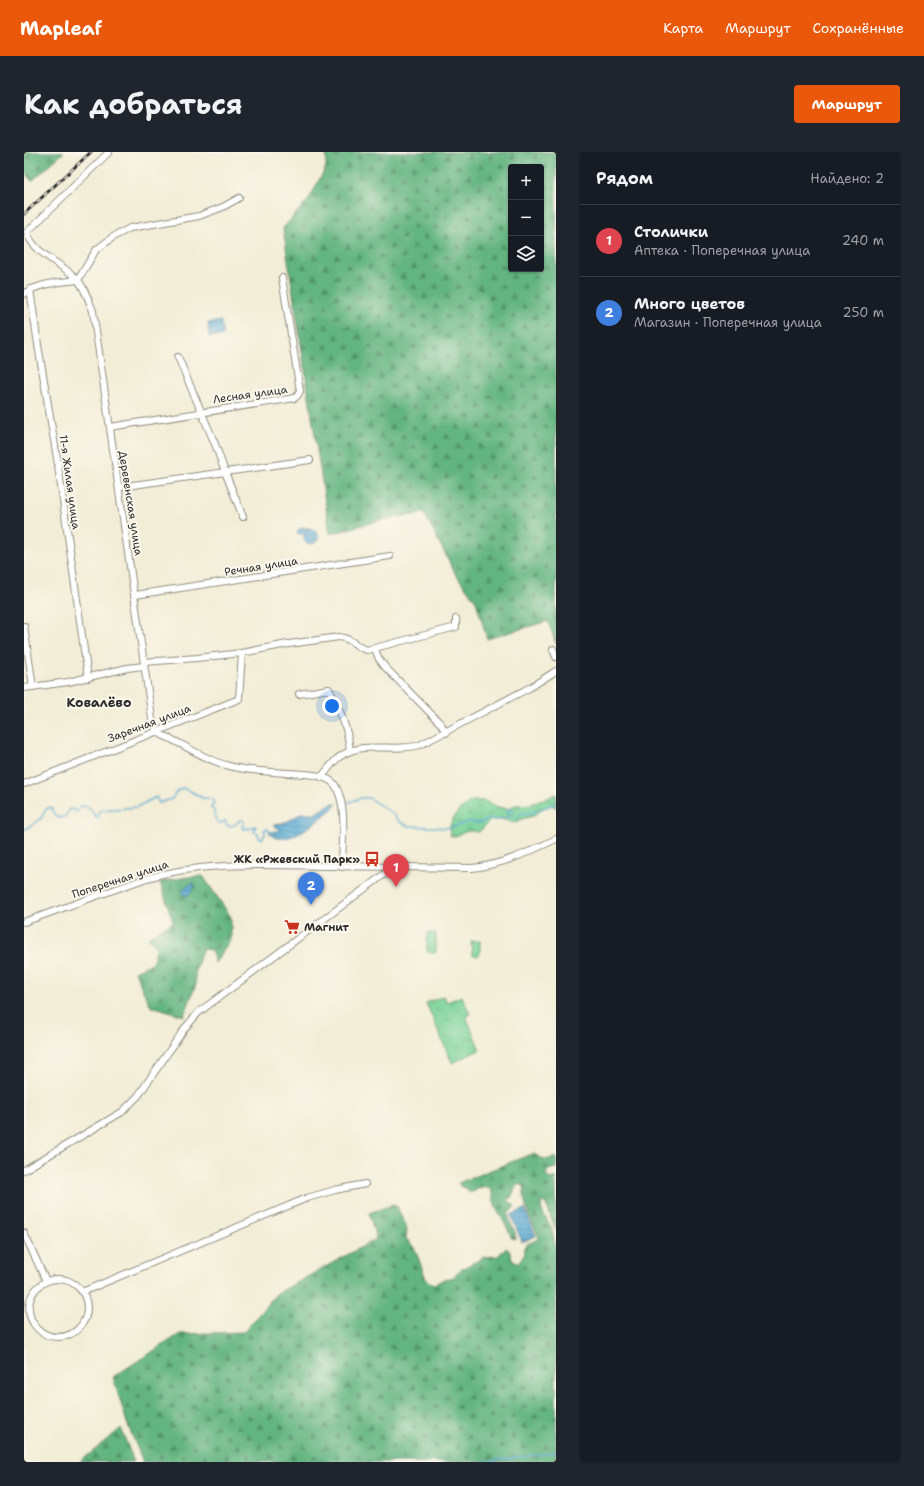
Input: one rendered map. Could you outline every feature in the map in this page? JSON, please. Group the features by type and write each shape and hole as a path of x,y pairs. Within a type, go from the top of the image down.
{"street":[{"path":"78,280 32,244 27,232 109,152"},
{"path":"78,280 96,250 113,237 130,228 199,216 223,207 239,198"},
{"name":"Лесная улица","path":"110,427 295,398 298,396 300,391 282,278"},
{"path":"24,294 30,290 48,284 78,280"},
{"name":"Деревенская улица","path":"78,280 86,293 93,311 152,719 157,731"},
{"name":"11-я Жилая улица","path":"30,290 57,458 88,678"},
{"path":"178,357 215,444 243,517"},
{"path":"119,487 310,460"},
{"name":"Речная улица","path":"135,594 390,556"},
{"path":"24,688 88,678 144,664 242,653 282,645 339,637 347,638 353,641 361,649 375,649 456,627 456,619"},
{"path":"24,626 33,687"},
{"path":"375,649 379,659 385,667 441,724 446,732"},
{"path":"553,649 556,657"},
{"name":"Заречная улица","path":"24,784 239,699 242,653"},
{"path":"321,776 336,759 350,751 373,747 410,748 420,745 529,688 556,672"},
{"path":"299,694 329,689 345,725 350,751"},
{"path":"157,731 162,736 226,765 273,772 321,776 330,780 334,785 341,806 343,822 342,866"},
{"name":"Поперечная улица","path":"24,922 162,874 194,869 260,865 472,868 512,859 556,839"},
{"path":"376,866 378,874 376,880"},
{"path":"24,1170 122,1112 138,1096 185,1028 199,1012 394,867"},
{"path":"82,1292 307,1198 335,1190 365,1184"},
{"path":"24,1233 46,1281"},
{"path":"58,1278 70,1281 82,1292 86,1301 87,1311 83,1322 75,1331 65,1336 53,1336 42,1332 27,1314 29,1301 35,1289 46,1281 58,1278"}],"green space":[{"path":"24,152 64,152 32,181 24,173"},
{"path":"326,152 556,152 556,644 548,621 487,639 476,601 456,575 424,513 382,520 330,534 283,228 309,199 326,167"},
{"path":"556,794 556,808 552,805 541,809 534,816 514,823 502,819 491,820 479,832 469,831 450,836 450,825 454,816 471,801 484,801 498,807 509,809 515,805 532,804"},
{"path":"203,876 231,917 231,940 215,963 211,950 202,949 195,975 196,985 184,1016 155,1007 152,1008 135,971 152,963 157,947 148,937 173,922 160,882"},
{"path":"427,933 436,933 435,953 429,953 427,951"},
{"path":"471,941 480,941 480,953 478,956 472,955"},
{"path":"444,996 447,1002 462,996 470,1014 466,1016 480,1050 452,1063 426,1003"},
{"path":"534,1154 545,1159 556,1157 556,1168 548,1170 546,1175 550,1179 556,1177 556,1231 546,1204 542,1201 541,1209 551,1226 556,1255 556,1462 143,1462 127,1423 113,1377 180,1334 244,1332 276,1294 376,1239 369,1213 392,1205 397,1206 407,1229 406,1238 415,1249 426,1279 429,1282 435,1284 444,1279 454,1277 461,1269 483,1257 498,1256 505,1248 509,1250 513,1261 518,1263 524,1255 525,1245 539,1238 524,1199 525,1188 522,1185 517,1184 511,1198 507,1199 515,1206 508,1212 516,1239 511,1238 510,1233 496,1208 491,1189 481,1187 473,1192 468,1192 466,1188 461,1187 458,1183"},
{"path":"121,1428 134,1462 80,1462"}],"water":[{"path":"221,321 223,336 209,337 208,323"},
{"path":"301,528 314,530 318,534 318,541 311,544 304,541 304,534 298,534 297,531"},
{"path":"333,803 337,804 324,816 293,836 275,838 269,832 278,831 280,829 274,826 276,823 281,824 301,813 316,813"},
{"path":"194,883 195,885 190,894 185,896 182,892 184,888"},
{"path":"525,1209 536,1236 522,1242 511,1215"}],"waterway":[{"path":"24,830 39,820 48,808 51,808 55,816 60,818 65,817 69,809 78,811 80,806 89,807 97,817 99,815 98,812 102,810 137,807 156,797 159,803 172,799 176,792 183,788 202,798 212,799 214,803 211,807 214,811 215,817 217,818 217,822 221,823 225,821 228,826 235,825 240,820 243,820 243,829 256,826 254,832 258,833 259,838 262,839 265,834 264,830 268,829 270,833"},
{"path":"343,804 361,798 369,798 393,814 400,822 408,826 449,828 468,822 480,823 488,819 497,820 509,817 510,814 507,811 509,809 512,809 515,818 522,813 529,814 556,803"},
{"path":"484,1462 556,1452"}],"railway":[{"path":"24,214 91,152"}],"place":[{"name":"ЖК «Ржевский Парк»","path":"372,859"},
{"name":"Столички","path":"396,887"},
{"name":"Много цветов","path":"311,905"},
{"name":"Магнит","path":"292,927"}],"district":[{"name":"Ковалёво","path":"99,702"}]}
